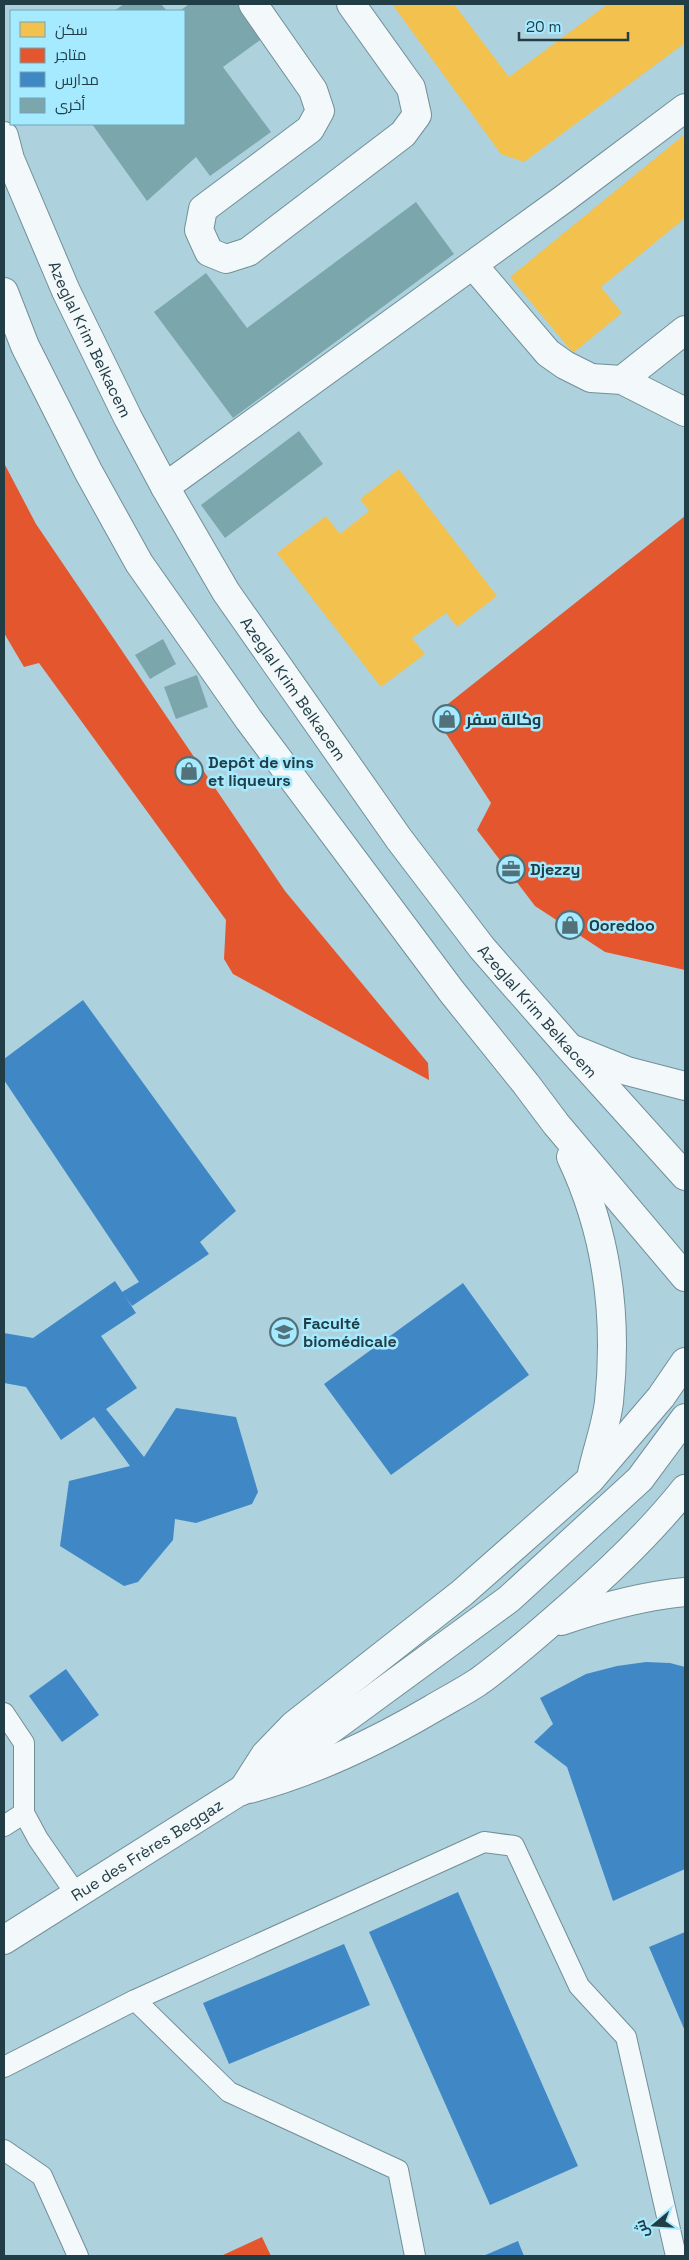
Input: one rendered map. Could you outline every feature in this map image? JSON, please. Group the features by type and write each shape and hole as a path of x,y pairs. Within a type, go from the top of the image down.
{"main road":[{"path":"253,4 314,90 320,111 310,128 203,209 199,230 209,252 226,259 248,252 403,134 417,115 411,88 351,4"},
{"path":"165,487 473,265 685,108"},
{"name":"Azeglal Krim Belkacem","path":"4,136 10,159 66,291 128,418 165,487 226,592 399,840 482,948 685,1176"},
{"path":"473,265 548,353 565,366 591,378 622,380 685,412"},
{"path":"4,292 25,346 88,471 139,563 248,720 452,992 556,1124 685,1277"},
{"path":"622,380 685,330"},
{"path":"568,1046 627,1071 685,1086"},
{"path":"556,1124 586,1189 606,1259 613,1331 608,1404 590,1480"},
{"path":"242,1791 265,1755 294,1725 462,1593 590,1480 661,1397 685,1362"},
{"name":"Rue des Frères Beggaz","path":"4,1940 289,1760 509,1599 640,1480 685,1418"},
{"path":"242,1791 278,1782 313,1769 408,1723 477,1682 548,1626 614,1567 661,1520 685,1489"},
{"path":"548,1626 603,1606 659,1594 685,1592"}],"lane":[{"path":"4,1713 24,1742 24,1814 38,1839 76,1894"},
{"path":"4,1826 24,1814"},
{"path":"4,2067 135,2000 484,1842 514,1846 579,1986 626,2037 676,2256"},
{"path":"135,2000 229,2092 398,2170 415,2256"},
{"path":"4,2150 42,2176 78,2256"}],"building: سكن":[{"path":"392,4 454,4 509,77 608,4 685,4 685,43 524,162 501,154"},
{"path":"685,134 685,218 601,287 622,313 573,353 510,277"},
{"path":"399,469 497,596 457,627 446,613 412,638 425,654 381,687 277,553 326,516 340,534 369,511 360,499"}],"building: متاجر":[{"path":"4,463 36,524 285,891 428,1063 429,1080 233,974 224,959 226,920 39,663 24,667 4,633"},
{"path":"685,516 685,970 605,952 535,906 477,830 491,803 434,715"},
{"path":"262,2237 271,2256 221,2256"}],"building: مدارس":[{"path":"83,1000 236,1211 200,1242 209,1254 132,1306 122,1292 139,1282 4,1080 4,1059"},
{"path":"115,1281 136,1313 101,1336 137,1388 106,1409 144,1457 176,1408 236,1417 258,1492 252,1504 196,1523 175,1519 173,1540 138,1582 124,1586 60,1546 69,1481 130,1466 94,1417 61,1440 26,1387 4,1383 4,1333 33,1338"},
{"path":"463,1283 529,1375 391,1475 324,1384"},
{"path":"646,1662 670,1663 685,1667 685,1869 613,1901 567,1767 534,1742 553,1724 540,1698 586,1674 617,1666"},
{"path":"66,1669 99,1715 62,1742 29,1696"},
{"path":"458,1892 578,2166 490,2205 369,1932"},
{"path":"685,1932 685,2031 649,1947"},
{"path":"344,1944 370,2005 229,2064 203,2003"},
{"path":"518,2241 524,2256 483,2256"}],"building: أخرى":[{"path":"124,4 161,4 166,10 115,10"},
{"path":"189,4 238,4 263,38 223,67 271,132 210,176 196,157 147,201 93,125 185,125 185,10 181,10"},
{"path":"416,202 454,254 233,418 154,312 206,273 247,328"},
{"path":"299,431 323,464 225,538 201,505"},
{"path":"163,639 176,664 150,679 135,655"},
{"path":"197,675 208,707 176,719 164,687"}],"place":[{"name":"وكالة سفر","path":"447,719"},
{"name":"Depôt de vins et liqueurs","path":"189,771"},
{"name":"Djezzy","path":"511,869"},
{"name":"Ooredoo","path":"570,925"},
{"name":"Faculté biomédicale","path":"284,1332"}]}
